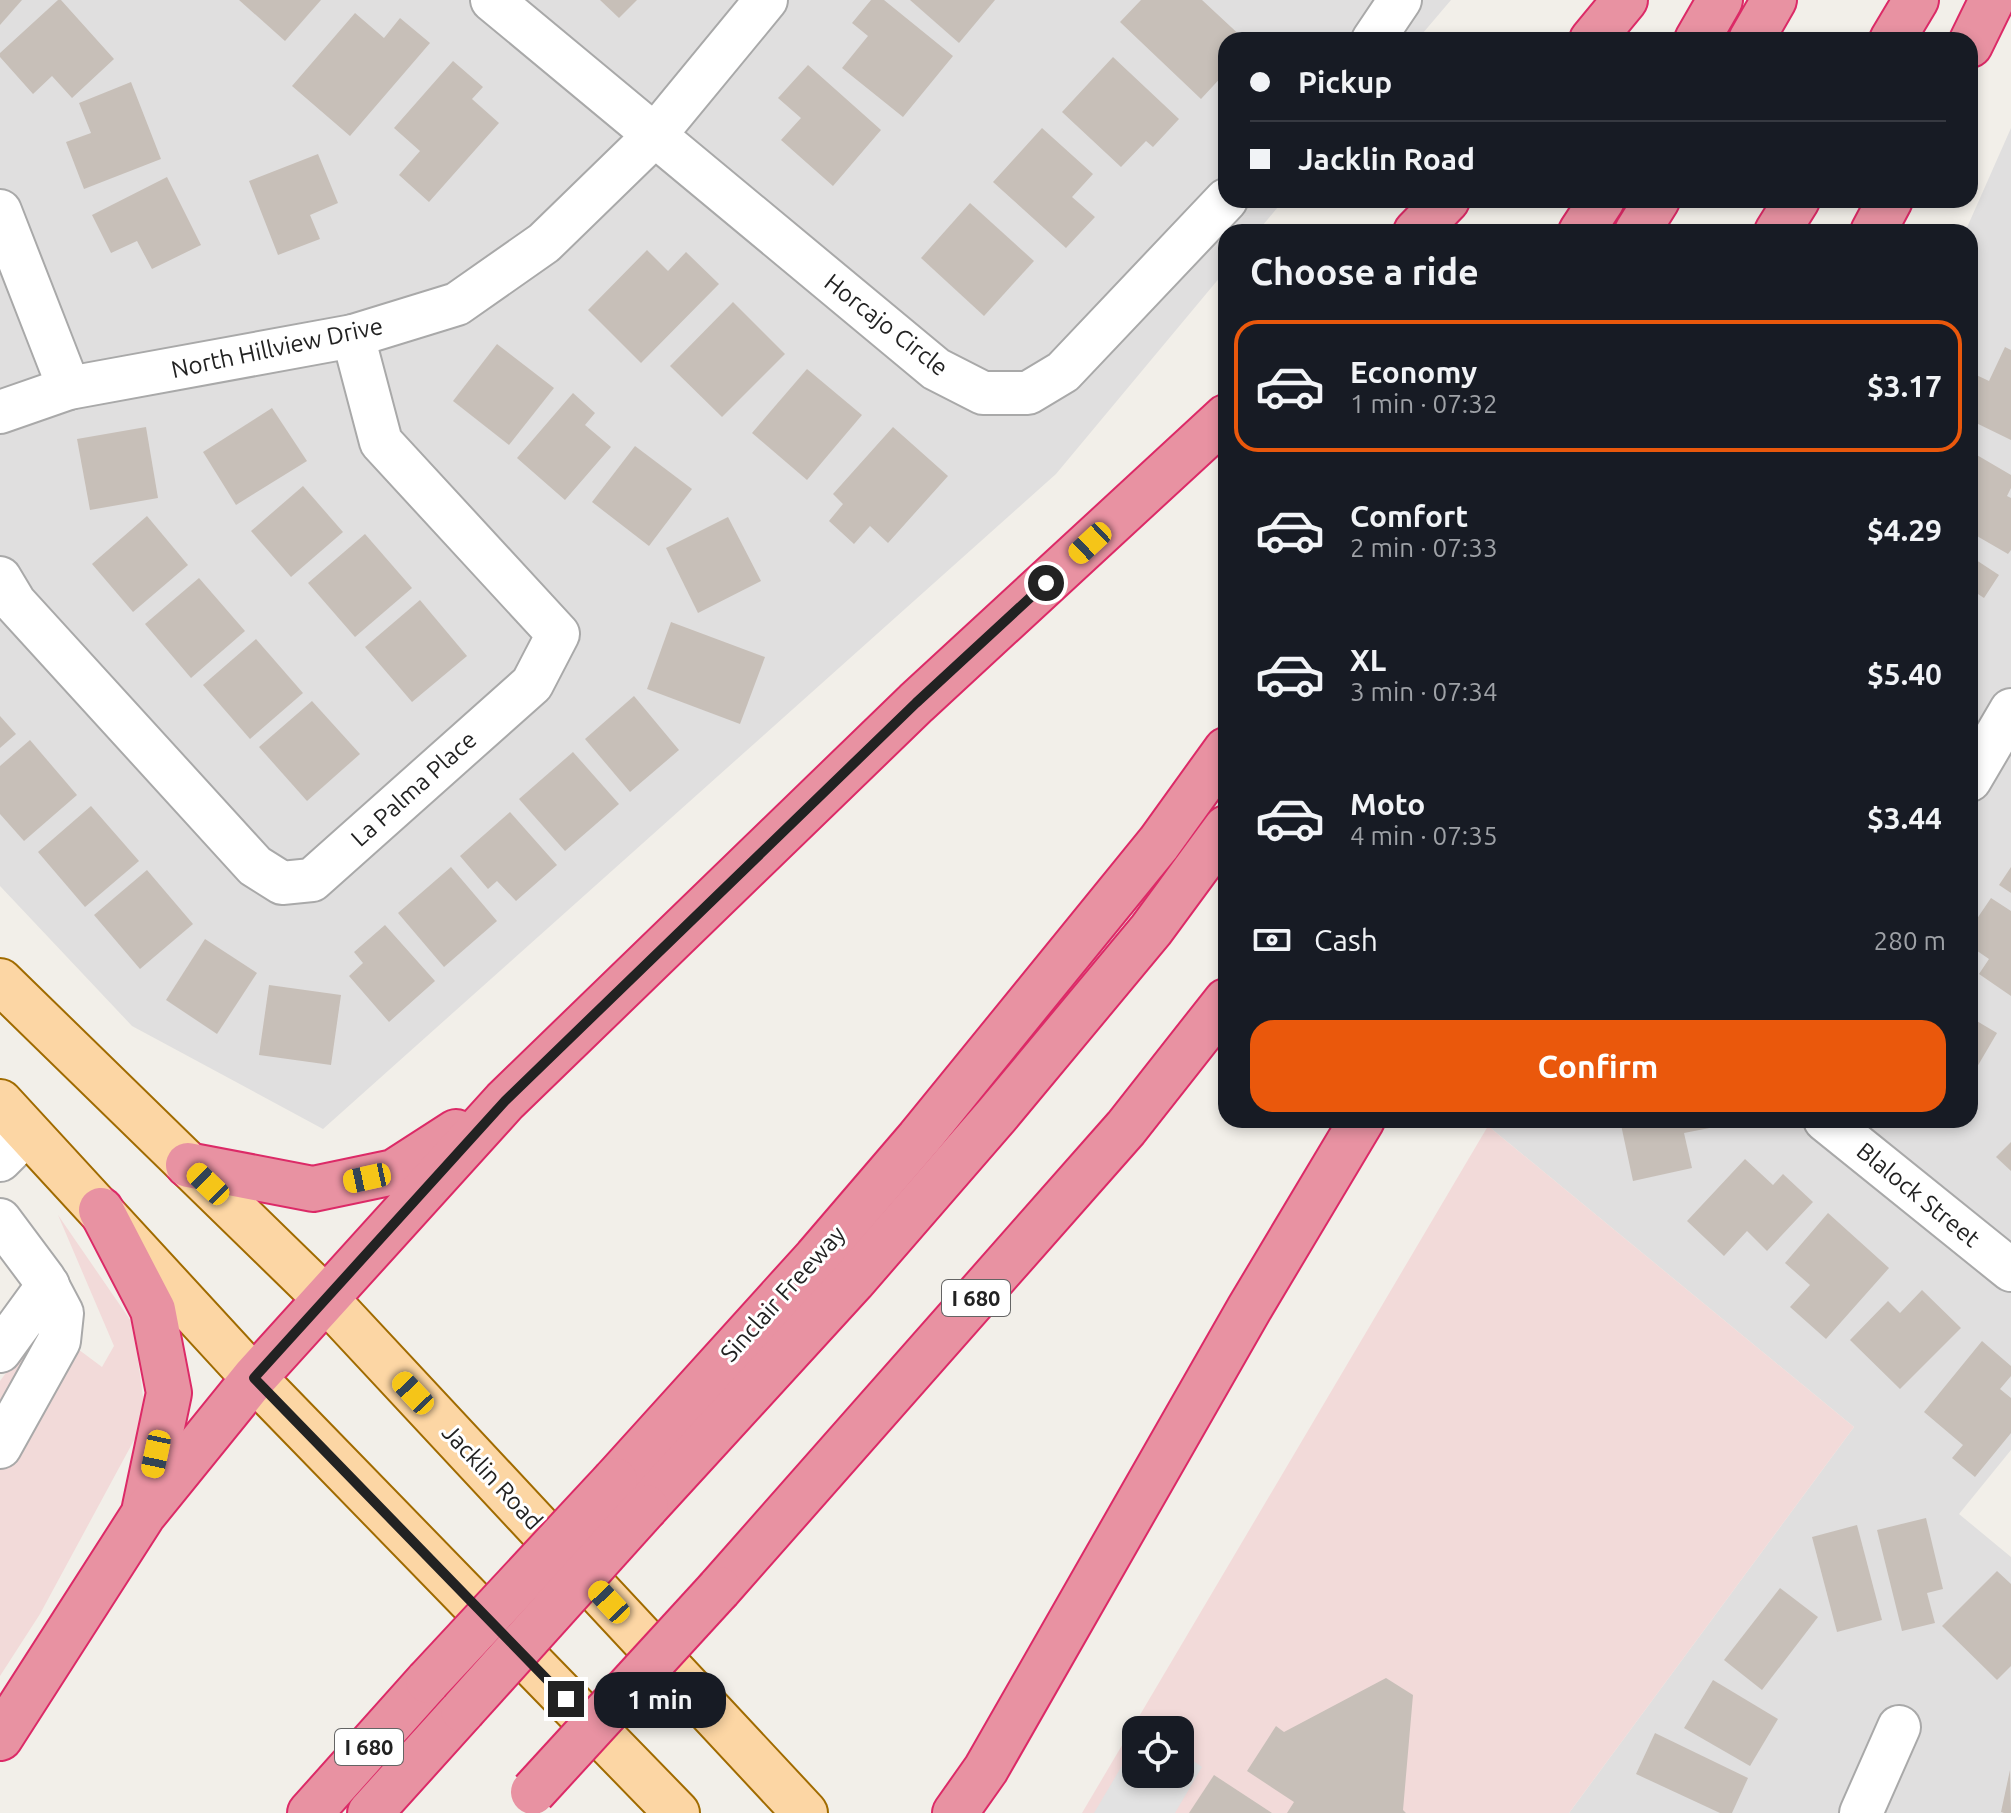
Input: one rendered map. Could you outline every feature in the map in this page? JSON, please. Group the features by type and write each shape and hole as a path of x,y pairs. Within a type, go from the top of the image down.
{"highway":[{"path":"1599,32 1625,0"},
{"path":"1702,32 1720,0"},
{"path":"1756,32 1774,0"},
{"path":"1897,32 1916,0"},
{"path":"1976,32 1992,0"},
{"path":"1424,224 1439,208"},
{"path":"0,1738 143,1515 254,1378 505,1101 916,703 1218,424"},
{"name":"Sinclair Freeway","path":"310,1813 428,1681 630,1494 816,1258 919,1138 1159,843 1218,761"},
{"name":"I 680","path":"370,1813 463,1710 630,1494 853,1281 1151,930 1218,839"},
{"name":"I 680","path":"524,1803 719,1589 1126,1128 1218,1011"},
{"path":"188,1165 313,1189 394,1172 505,1101"},
{"path":"955,1813 986,1769 1241,1323 1357,1128"},
{"path":"101,1210 153,1310 169,1393 143,1515"}],"main road":[{"name":"Jacklin Road","path":"0,981 326,1299 805,1813"},
{"path":"9,1131 101,1210 254,1378 677,1813"}],"street":[{"name":"Horcajo Circle","path":"492,0 936,369 983,393 1028,393 1063,372 1218,208"},
{"name":"North Hillview Drive","path":"0,412 69,388 353,336 457,304 544,243 654,136 766,0"},
{"path":"1378,32 1400,0"},
{"path":"0,211 69,388"},
{"name":"La Palma Place","path":"0,578 15,603 255,866 282,883 312,880 532,684 558,634 381,442 353,336"},
{"path":"1978,766 2011,710"},
{"name":"Blalock Street","path":"1835,1128 2011,1270"},
{"path":"0,1220 48,1285 62,1313 59,1341 0,1447"},
{"path":"0,1351 48,1285"},
{"path":"1861,1813 1899,1727"}],"shaded area":[{"path":"0,0 1451,0 1424,32 1218,32 1218,208 1277,208 1264,224 1218,224 1218,280 1056,474 323,1129 132,1026 0,886"},
{"path":"2011,128 2011,1450 1959,1514 2011,1557 2011,1813 1569,1813 1854,1427 1490,1128 1978,1128 1978,224 1969,224"},
{"path":"1487,1128 1854,1427 1569,1813 1082,1813 1122,1745 1122,1788 1194,1788 1194,1716 1139,1716"},
{"path":"58,1215 133,1324 146,1418 40,1614 0,1676 0,1381 43,1323 102,1367 114,1346"},
{"path":"1194,1762 1202,1767 1194,1781"},
{"path":"1122,1766 1122,1788 1190,1788 1175,1813 1094,1813"}],"building":[{"path":"0,0 22,0 0,25"},
{"path":"58,0 114,59 72,98 52,76 33,94 0,57 0,53"},
{"path":"239,0 321,0 285,41"},
{"path":"600,0 637,0 619,18"},
{"path":"871,0 884,0 953,56 903,117 842,68 868,36 852,23"},
{"path":"910,0 995,0 959,43"},
{"path":"1141,0 1202,0 1236,32 1218,32 1218,81 1201,99 1120,22"},
{"path":"355,13 384,38 400,18 430,43 350,136 292,86"},
{"path":"1113,57 1179,119 1153,147 1146,141 1121,167 1062,112"},
{"path":"453,61 483,87 472,99 499,123 429,202 399,175 420,151 394,128"},
{"path":"808,65 881,130 833,186 781,140 801,118 778,98"},
{"path":"131,82 161,159 84,189 66,142 91,133 79,103"},
{"path":"1042,128 1093,174 1072,197 1095,217 1066,248 993,182"},
{"path":"318,154 338,203 310,215 320,239 278,255 249,181"},
{"path":"167,177 201,245 152,269 137,241 111,253 92,215"},
{"path":"970,203 1034,261 984,316 921,258"},
{"path":"647,250 668,271 686,252 719,284 641,363 588,310"},
{"path":"733,302 785,354 722,417 670,366"},
{"path":"497,344 554,388 509,445 453,401"},
{"path":"2005,347 2011,350 2011,440 1978,424 1978,376 1989,381"},
{"path":"807,369 862,415 807,480 752,433"},
{"path":"573,393 595,413 585,425 611,447 565,500 517,458"},
{"path":"272,408 307,461 236,505 203,452"},
{"path":"146,427 158,498 90,510 77,439"},
{"path":"893,427 948,476 888,543 870,526 854,544 829,521 843,504 833,494"},
{"path":"635,446 692,489 649,546 592,502"},
{"path":"1978,456 2011,475 2011,488 2007,496 2011,498 2011,550 2008,554 1978,537"},
{"path":"303,486 343,532 291,577 251,531"},
{"path":"147,516 188,565 133,612 92,564"},
{"path":"728,517 761,581 698,613 666,548"},
{"path":"365,534 412,588 355,637 308,583"},
{"path":"1978,561 1999,575 1984,598 1978,594"},
{"path":"199,578 245,631 191,678 145,624"},
{"path":"420,600 467,656 412,702 365,647"},
{"path":"671,622 765,657 740,724 647,689"},
{"path":"256,639 303,693 250,739 203,685"},
{"path":"634,696 679,750 630,792 585,739"},
{"path":"312,701 360,754 307,801 259,747"},
{"path":"0,716 16,734 0,748"},
{"path":"30,740 77,795 24,841 0,814 0,766"},
{"path":"573,752 619,804 565,851 519,799"},
{"path":"91,806 139,861 85,907 38,852"},
{"path":"510,812 557,865 516,901 497,881 488,889 460,856"},
{"path":"451,867 497,921 444,967 398,913"},
{"path":"2011,867 2011,893 1999,885"},
{"path":"147,870 193,924 140,969 94,915"},
{"path":"1991,898 2011,911 2011,996 1979,974 1989,959 1978,951 1978,917"},
{"path":"385,925 435,981 389,1022 349,976 363,963 354,952"},
{"path":"205,939 257,973 217,1034 166,1000"},
{"path":"269,985 341,995 331,1065 259,1055"},
{"path":"1978,1022 1997,1033 1978,1065"},
{"path":"1622,1128 1710,1128 1684,1133 1692,1168 1633,1181"},
{"path":"2011,1142 2011,1171 1996,1157"},
{"path":"1745,1159 1773,1185 1783,1174 1813,1202 1767,1251 1747,1231 1724,1256 1687,1221"},
{"path":"1828,1213 1889,1268 1826,1339 1790,1307 1810,1285 1785,1263"},
{"path":"1922,1290 1961,1328 1900,1389 1850,1340 1888,1301 1900,1313"},
{"path":"1982,1341 2011,1366 2011,1376 2000,1389 2011,1398 2011,1433 1975,1477 1952,1458 1963,1445 1924,1412"},
{"path":"1926,1518 1943,1589 1927,1593 1935,1623 1902,1631 1877,1530"},
{"path":"1857,1525 1882,1620 1837,1632 1812,1537"},
{"path":"1997,1571 2011,1584 2011,1666 1997,1680 1942,1626"},
{"path":"1780,1588 1818,1617 1762,1690 1724,1660"},
{"path":"1386,1678 1413,1695 1403,1810 1406,1813 1287,1813 1294,1802 1247,1771 1276,1726 1284,1732"},
{"path":"1713,1680 1778,1719 1750,1766 1684,1728"},
{"path":"1655,1733 1748,1778 1732,1813 1720,1813 1636,1774"},
{"path":"2010,1770 2011,1813 2004,1813 2001,1812"},
{"path":"1214,1775 1272,1813 1189,1813"}],"route":[{"path":"566,1699 254,1378 505,1101 916,703 1046,583"}]}
